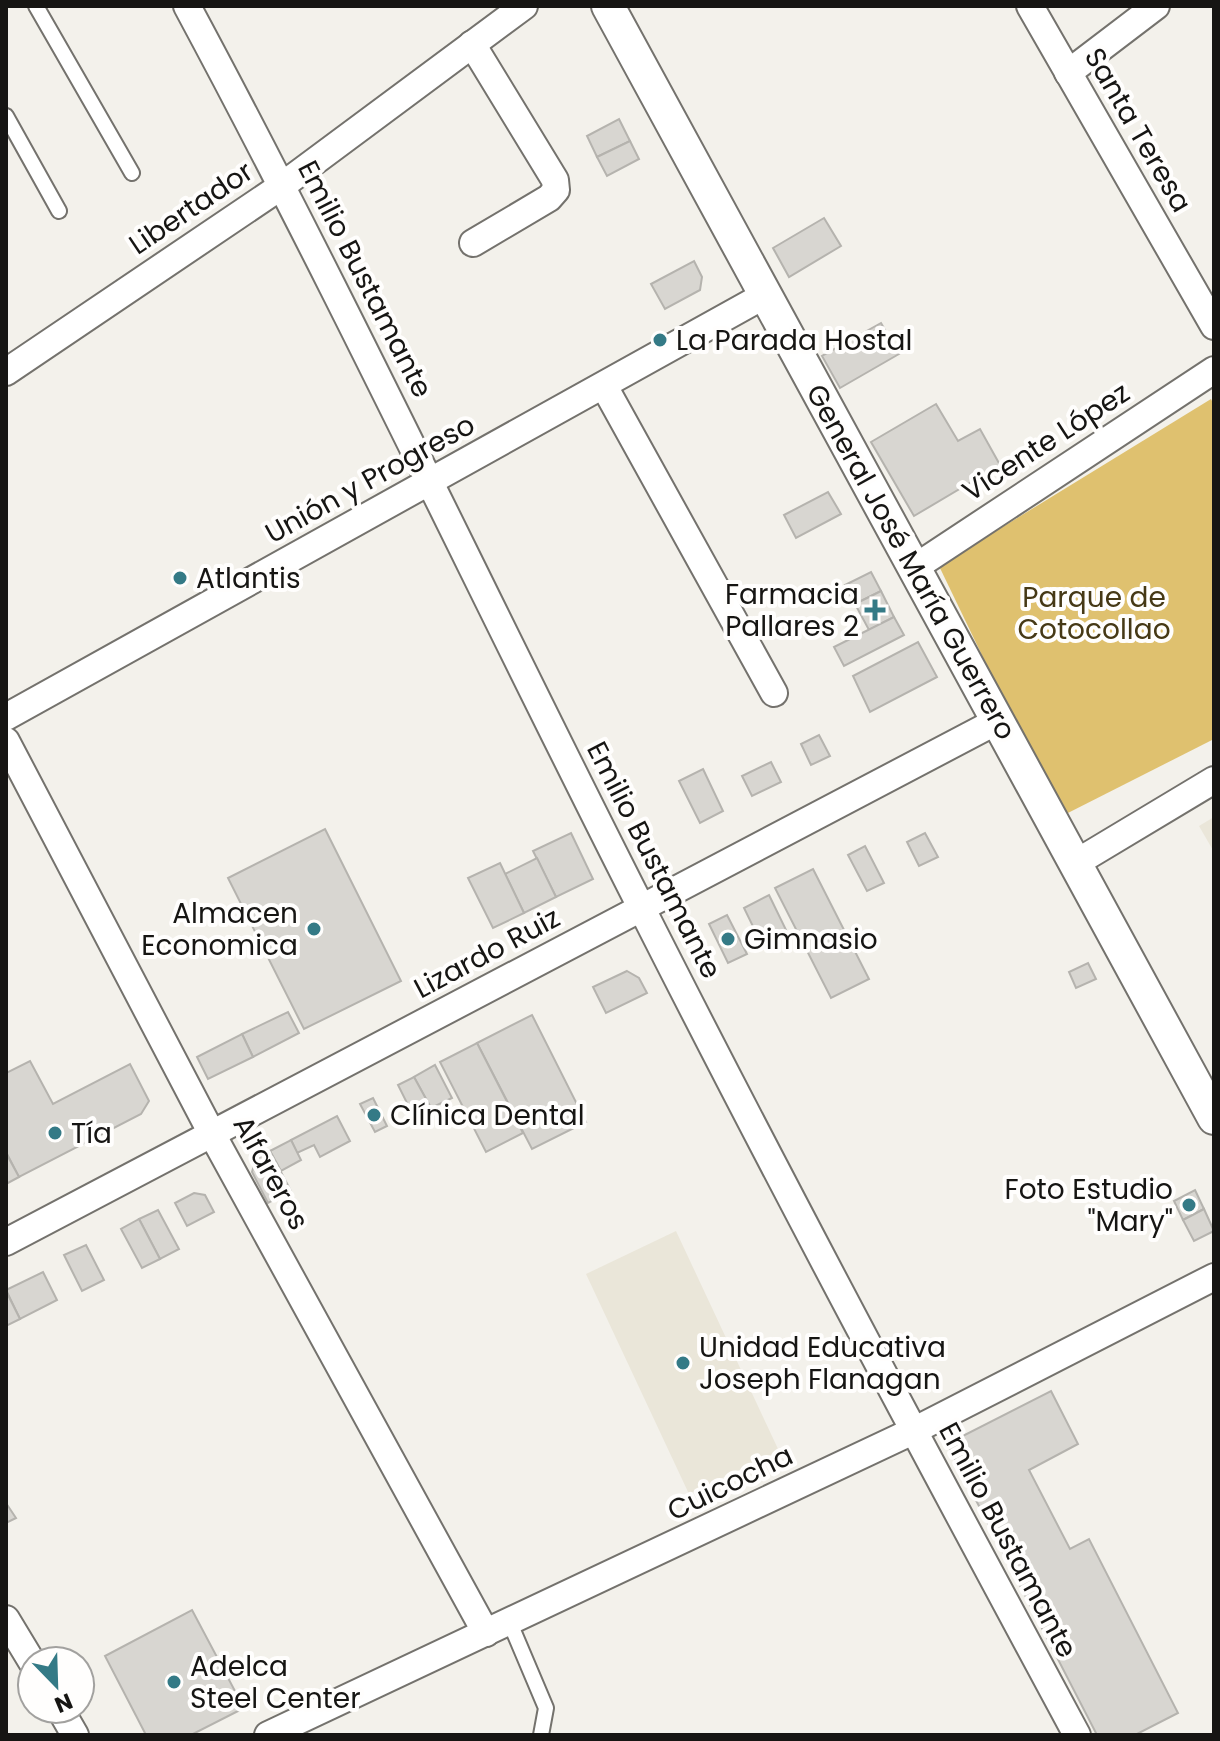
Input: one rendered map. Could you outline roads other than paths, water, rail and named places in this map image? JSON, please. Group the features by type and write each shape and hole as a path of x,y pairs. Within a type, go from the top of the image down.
{"street":[{"name":"Emilio Bustamante","path":"187,6 283,185 641,908 913,1431 1077,1735"},
{"name":"Libertador","path":"6,372 283,185 524,6"},
{"name":"General José María Guerrero","path":"608,6 1214,1118"},
{"name":"Santa Teresa","path":"1030,6 1214,326"},
{"path":"1068,73 1156,6"},
{"path":"472,44 555,180 556,190 549,198 473,243"},
{"name":"Unión y Progreso","path":"6,717 765,295"},
{"name":"Vicente López","path":"914,568 1214,370"},
{"path":"604,386 774,693"},
{"name":"Lizardo Ruiz","path":"6,1242 997,721"},
{"name":"Alfareros","path":"6,741 212,1134 498,1628"},
{"path":"1074,864 1214,780"},
{"name":"Cuicocha","path":"268,1735 913,1431 1214,1277"},
{"path":"6,1619 22,1645"}],"lane":[{"path":"36,6 132,173"},
{"path":"6,116 59,211"},
{"path":"498,1628 546,1708 541,1735"}],"place":[{"name":"La Parada Hostal","path":"660,340"},
{"name":"Atlantis","path":"180,578"},
{"name":"Farmacia Pallares 2","path":"875,610"},
{"name":"Almacen Economica","path":"314,929"},
{"name":"Gimnasio","path":"728,939"},
{"name":"Clínica Dental","path":"374,1115"},
{"name":"Tía","path":"55,1133"},
{"name":"Foto Estudio \"Mary\"","path":"1189,1205"},
{"name":"Unidad Educativa Joseph Flanagan","path":"683,1363"},
{"name":"Adelca Steel Center","path":"174,1682"}],"park label":[{"name":"Parque de Cotocollao","path":"1094,613"}]}
